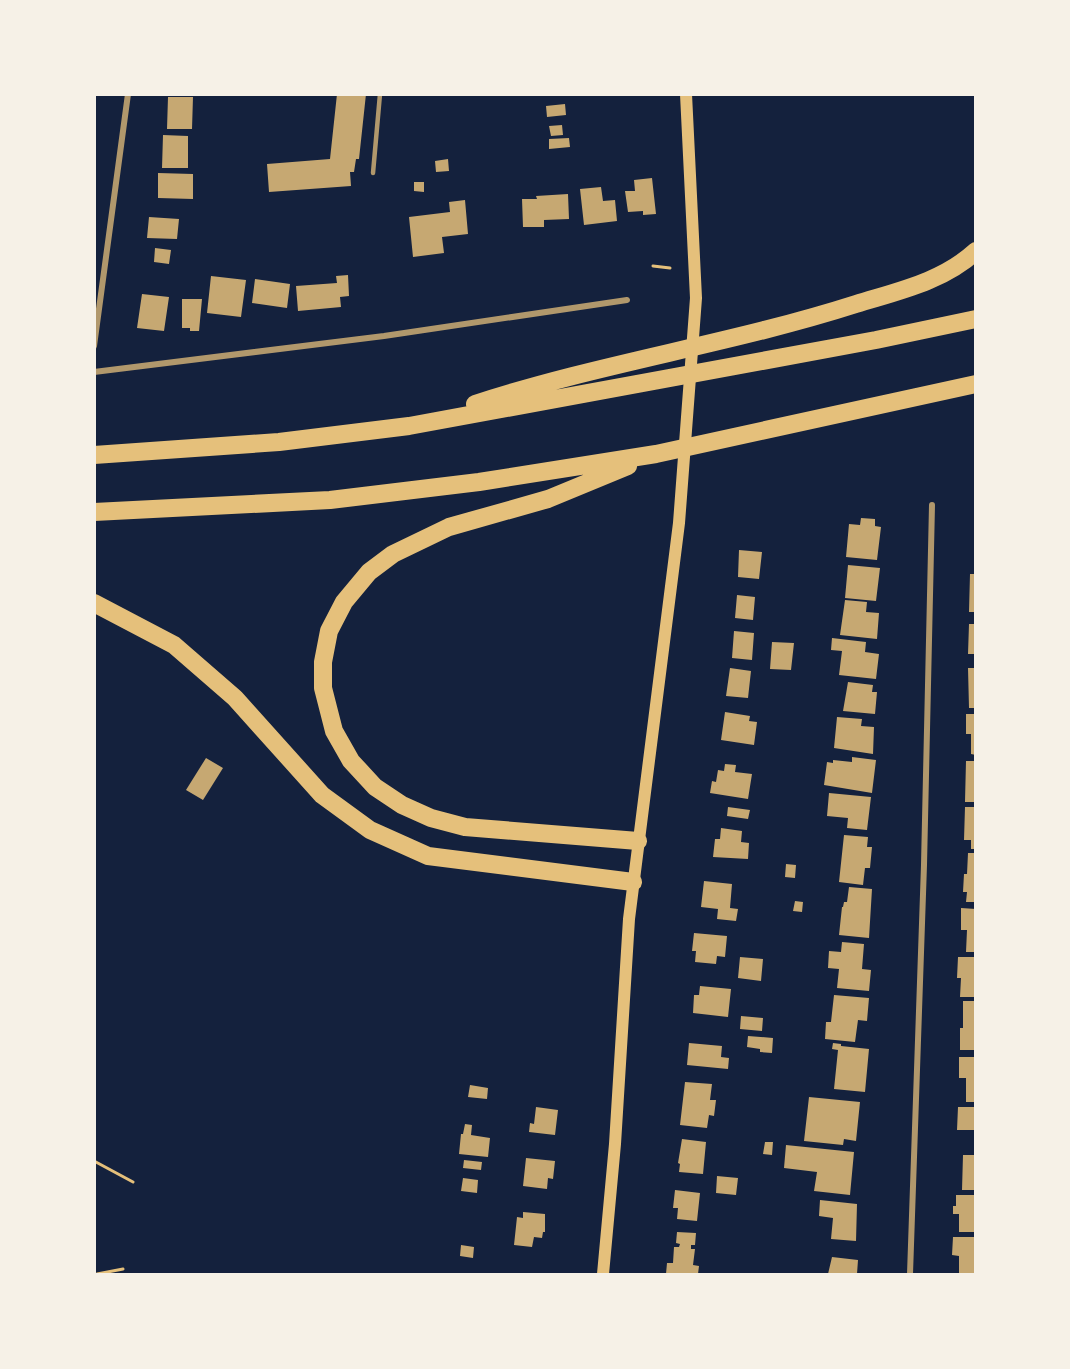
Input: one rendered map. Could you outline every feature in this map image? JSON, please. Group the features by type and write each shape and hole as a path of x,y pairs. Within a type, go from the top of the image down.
{"highway":[{"path":"409,426 533,386 804,321 933,280 961,265 975,251"},
{"path":"94,455 279,442 409,426 876,340 975,319"},
{"path":"94,512 330,500 479,482 656,454 975,384"},
{"path":"638,842 465,827 431,818 402,805 375,787 351,761 334,731 323,688 323,662 329,631 344,602 369,572 393,554 448,527 548,499 656,454"},
{"path":"94,603 174,645 235,698 322,795 370,830 428,856 633,882"}],"main road":[{"path":"603,1275 615,1144 628,930 680,523 696,298 686,94"}],"street":[{"path":"94,346 128,94"},
{"path":"94,372 384,336 627,300"},
{"path":"910,1275 932,505"}],"lane":[{"path":"373,173 380,94"}],"path":[{"path":"652,266 670,268"},
{"path":"95,1161 134,1182"},
{"path":"97,1275 123,1269"}],"building":[{"path":"337,94 366,94 359,159 356,159 354,172 350,172 351,186 269,192 267,164 330,159"},
{"path":"168,97 193,97 192,129 167,129"},
{"path":"565,104 566,115 547,117 546,106"},
{"path":"562,125 563,135 551,136 549,126"},
{"path":"163,135 188,136 188,168 162,168"},
{"path":"569,138 570,147 549,149 549,139"},
{"path":"448,159 449,171 436,172 435,161"},
{"path":"158,173 193,174 193,199 158,198"},
{"path":"652,178 656,214 643,215 643,211 628,212 625,191 635,191 634,180"},
{"path":"414,182 424,182 424,192 414,191"},
{"path":"601,187 603,201 615,200 617,221 584,225 580,189"},
{"path":"568,194 569,219 544,220 544,227 523,227 522,199"},
{"path":"465,200 468,234 442,237 444,253 413,257 409,217 450,212 449,202"},
{"path":"149,217 179,219 177,239 147,238"},
{"path":"155,248 171,250 169,264 154,262"},
{"path":"348,275 349,296 340,297 341,307 298,311 296,286 337,283 336,276"},
{"path":"211,276 246,280 241,317 207,313"},
{"path":"255,279 290,284 287,308 252,303"},
{"path":"142,294 169,297 164,331 137,328"},
{"path":"182,299 202,299 199,331 182,328"},
{"path":"861,518 875,519 875,526 881,527 877,560 846,557 849,524 860,525"},
{"path":"739,550 762,552 759,579 738,577"},
{"path":"848,565 880,568 876,601 845,598"},
{"path":"970,574 976,574 976,612 969,612"},
{"path":"737,595 755,597 753,620 735,618"},
{"path":"845,600 867,602 866,612 879,613 877,639 840,635"},
{"path":"969,624 976,624 976,654 968,654"},
{"path":"734,631 754,633 752,660 732,658"},
{"path":"832,638 866,642 865,652 879,654 876,679 839,675 842,651 831,650"},
{"path":"772,642 794,643 791,670 770,669"},
{"path":"730,668 751,671 748,698 726,696"},
{"path":"968,668 976,668 976,708 969,708"},
{"path":"848,682 873,685 872,692 877,692 875,714 843,711"},
{"path":"725,712 750,716 749,721 757,722 754,745 721,740"},
{"path":"966,714 976,714 976,755 971,754 971,734 966,734"},
{"path":"837,717 862,719 861,726 874,727 873,754 834,748"},
{"path":"852,757 876,760 872,793 824,785 827,762 833,763 833,760 852,762"},
{"path":"206,758 223,768 203,800 186,790"},
{"path":"966,761 976,761 976,802 965,802"},
{"path":"725,764 736,765 735,772 752,774 748,799 710,793 712,781 716,782 718,770 724,771"},
{"path":"829,793 871,797 867,830 847,828 848,818 827,816"},
{"path":"728,807 750,810 748,819 727,816"},
{"path":"965,807 976,807 976,849 971,849 971,840 964,840"},
{"path":"721,828 742,831 741,842 749,843 748,859 713,857 715,839 720,839"},
{"path":"844,835 868,837 867,847 872,847 870,868 865,868 863,885 839,882"},
{"path":"968,853 976,853 976,902 966,902 967,892 963,892"},
{"path":"786,864 796,865 795,878 785,877"},
{"path":"704,881 732,884 730,908 738,909 736,921 717,919 718,909 701,907"},
{"path":"849,887 872,889 869,938 839,935 842,907 844,902 847,902"},
{"path":"795,901 803,902 802,912 793,911"},
{"path":"961,908 976,909 976,952 966,952 967,930 961,930"},
{"path":"694,933 727,936 725,957 717,956 716,964 695,962 696,951 692,951"},
{"path":"842,942 864,944 862,969 871,970 869,991 837,988 839,969 828,968 829,951 841,952"},
{"path":"740,957 763,959 761,981 738,978"},
{"path":"958,957 976,957 976,997 960,997 961,978 957,978"},
{"path":"700,986 731,989 728,1017 693,1013 694,995 699,995"},
{"path":"834,995 869,998 867,1021 858,1020 855,1042 825,1039 826,1022 831,1022"},
{"path":"963,1001 976,1001 976,1050 960,1050"},
{"path":"741,1016 763,1018 762,1031 740,1029"},
{"path":"748,1036 773,1038 772,1053 760,1052 760,1049 747,1047"},
{"path":"689,1043 722,1046 721,1057 729,1058 728,1069 687,1065"},
{"path":"833,1043 869,1049 865,1092 834,1089 838,1050 832,1049"},
{"path":"959,1057 976,1057 976,1102 966,1102 966,1078 959,1078"},
{"path":"685,1082 712,1084 710,1100 716,1100 714,1116 709,1115 707,1128 680,1125"},
{"path":"470,1085 488,1088 487,1099 468,1097"},
{"path":"809,1097 860,1102 856,1141 844,1139 843,1145 804,1141"},
{"path":"536,1107 558,1110 555,1135 529,1132 530,1123 534,1124"},
{"path":"958,1107 976,1107 976,1130 957,1130"},
{"path":"465,1124 472,1125 471,1135 490,1138 488,1157 459,1154 461,1134 463,1134"},
{"path":"682,1139 706,1142 703,1174 679,1172 680,1164 678,1163"},
{"path":"765,1142 773,1142 772,1155 763,1154"},
{"path":"786,1145 854,1152 850,1195 814,1191 817,1172 784,1168"},
{"path":"963,1155 976,1155 976,1190 962,1190"},
{"path":"526,1158 555,1161 553,1179 548,1178 547,1189 523,1186"},
{"path":"464,1160 482,1162 481,1170 463,1168"},
{"path":"717,1176 738,1178 736,1195 716,1193"},
{"path":"463,1178 478,1180 477,1193 461,1191"},
{"path":"675,1190 700,1193 697,1221 677,1219 678,1208 673,1208"},
{"path":"956,1195 976,1195 976,1232 959,1232 959,1214 953,1214"},
{"path":"820,1200 857,1204 856,1241 831,1239 833,1218 819,1216"},
{"path":"523,1212 545,1214 545,1232 542,1238 534,1237 532,1247 514,1245 517,1217 523,1218"},
{"path":"677,1232 696,1233 695,1245 691,1245 691,1249 695,1249 693,1265 699,1266 698,1274 666,1274 667,1263 673,1263 674,1247 679,1247 680,1244 676,1243"},
{"path":"953,1237 976,1237 976,1274 959,1274 959,1256 952,1255"},
{"path":"461,1245 474,1247 473,1258 460,1256"},
{"path":"832,1257 858,1260 857,1274 828,1274"}]}
